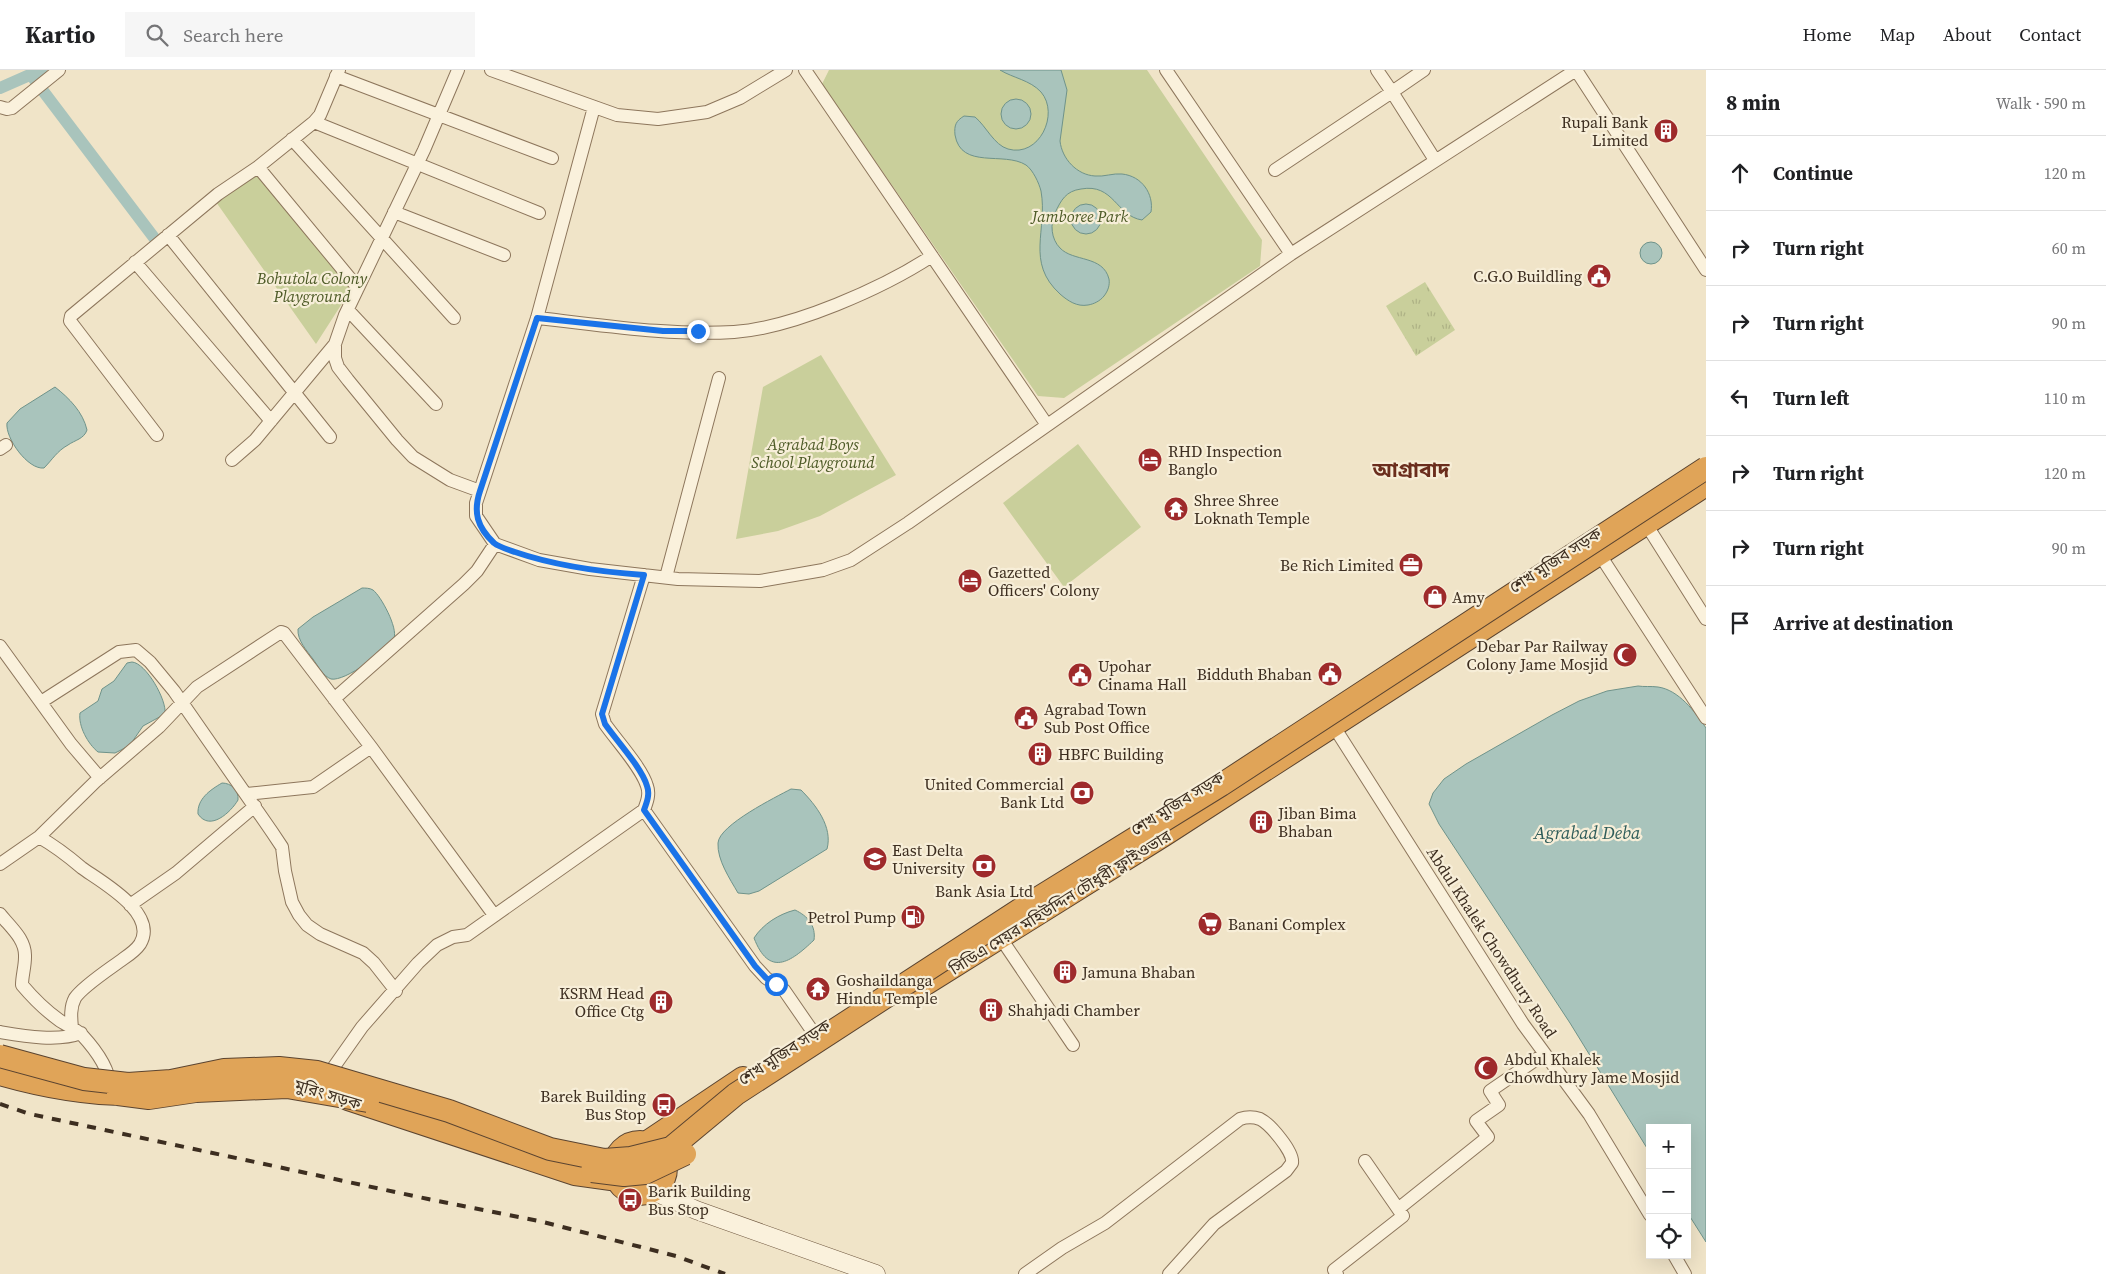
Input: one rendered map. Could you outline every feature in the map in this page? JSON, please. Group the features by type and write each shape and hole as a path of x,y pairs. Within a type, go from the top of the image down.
{"highway":[{"name":"শেখ মুজিব সড়ক","path":"666,1164 722,1115 788,1070 1164,835 1329,718 1706,461"},
{"path":"0,1056 84,1079 128,1084 171,1081 224,1070 279,1068 317,1072 449,1112 550,1149 604,1160 631,1158 671,1148 744,1089 1027,905 1221,785 1706,468"},
{"name":"শেখ মুজিব সড়ক","path":"646,1143 813,1032 1600,555 1706,485"},
{"name":"সিডিএ মেয়র মহিউদ্দিন চৌধুরী ফ্লাইওভার","path":"0,1070 43,1084 149,1098 196,1091 288,1087 344,1096 381,1105 578,1170 624,1175 645,1174 686,1154 726,1120 795,1069 1288,758 1579,566 1706,485"},
{"name":"মুরিং সড়ক","path":"0,1074 51,1086 110,1095 140,1094 231,1082 286,1082 319,1088 575,1174 596,1178 618,1179"},
{"path":"646,1143 660,1151 666,1164 664,1180 653,1191 638,1194 624,1188 618,1179 615,1168 619,1154 631,1144 646,1143"}],"main road":[{"path":"653,1191 696,1210 876,1274"}],"street":[{"path":"0,106 7,109 12,108 60,70"},
{"path":"232,460 256,440 335,344 348,310 417,165 458,70"},
{"path":"491,70 618,115 658,119 708,112 740,98 786,70"},
{"path":"806,70 1047,425"},
{"path":"1166,70 1291,254"},
{"path":"1377,70 1436,160"},
{"path":"1275,170 1424,70"},
{"path":"594,107 537,318 476,503 476,516 495,544 539,560 590,569 678,579 760,581 823,570 851,560 1291,254 1576,70 1706,270"},
{"path":"157,435 70,321 74,313 218,194 258,167 314,122 320,115 338,73 439,115 552,158"},
{"path":"314,122 539,213"},
{"path":"292,139 454,318"},
{"path":"258,167 358,288"},
{"path":"394,212 504,255"},
{"path":"168,235 330,437"},
{"path":"537,318 663,331 735,332 793,320 844,300 913,268 932,256"},
{"path":"135,262 271,421"},
{"path":"348,310 436,404"},
{"path":"335,344 335,358 338,367 408,451 432,470 480,491"},
{"path":"666,577 718,378"},
{"path":"1646,524 1706,619"},
{"path":"334,698 478,571 495,544"},
{"path":"1600,555 1706,718"},
{"path":"319,1088 362,1027 396,991 418,963 437,945 453,937 467,935 644,810 648,796 648,786 605,724 602,714 644,575"},
{"path":"0,864 39,837 100,778 159,728 197,687 281,632 284,633 371,746 494,915"},
{"path":"0,646 71,744 100,778"},
{"path":"41,702 119,652 136,650 150,662 174,691 282,847 292,902 299,915 307,925 320,934 363,953 374,963 396,991"},
{"name":"Abdul Khalek Chowdhury Road","path":"1329,718 1398,825 1462,930 1544,1054 1589,1114 1649,1214"},
{"path":"247,794 313,787 371,746"},
{"path":"130,905 176,873 255,806"},
{"path":"644,810 755,966 766,978 784,990 813,1032"},
{"path":"39,837 56,846 84,869 111,887 130,905 141,921 143,933 140,943 130,954 82,990 75,998 72,1008 76,1031"},
{"path":"0,914 22,942 25,957 22,969 22,985 33,998 76,1031 97,1053 109,1079 110,1095"},
{"path":"1000,937 1072,1045"},
{"path":"0,1032 56,1039 70,1037 76,1031"},
{"path":"1398,1209 1488,1138 1476,1121 1499,1105 1490,1091 1544,1054"},
{"path":"1025,1274 1062,1248 1105,1223 1240,1120 1249,1118 1260,1120 1291,1153 1292,1163 1286,1170 1214,1224 1169,1274"},
{"path":"1337,1274 1334,1270 1403,1216 1365,1162"},
{"path":"1676,1259 1685,1274"}],"green space":[{"name":"Jamboree Park","path":"829,70 1147,70 1262,240 1260,266 1064,398 1038,396 822,84"},
{"name":"Bohutola Colony Playground","path":"258,174 352,288 316,344 216,202"},
{"path":"1425,282 1455,330 1416,356 1386,306"},
{"name":"Agrabad Boys School Playground","path":"821,355 896,475 820,516 778,531 736,539 763,387"},
{"path":"1078,444 1141,527 1064,587 1003,503"}],"water":[{"path":"1000,70 1061,70 1067,90 1060,141 1067,160 1082,173 1088,175 1129,175 1141,182 1151,199 1151,212 1142,220 1126,213 1108,195 1092,188 1071,192 1062,200 1057,208 1053,217 1052,227 1053,236 1060,248 1072,255 1094,262 1106,271 1109,279 1107,292 1095,303 1080,305 1069,301 1049,282 1043,270 1040,258 1041,191 1031,170 1026,165 1017,161 974,156 959,146 955,135 955,126 964,116 975,117 998,144 1008,149 1019,150 1029,147 1037,141 1043,132 1047,122 1048,111 1046,101 1041,92 1027,82"},
{"path":"1016,99 1027,103 1031,114 1027,125 1016,129 1005,125 1001,114 1005,103"},
{"path":"1086,204 1097,208 1101,219 1097,230 1086,234 1075,230 1071,219 1075,208"},
{"path":"1651,242 1659,245 1662,253 1659,261 1651,264 1643,261 1640,253 1643,245"},
{"path":"55,387 75,406 87,430 82,437 61,450 44,468 38,467 31,464 19,452 10,437 7,423 20,409"},
{"path":"362,588 373,590 380,599 394,627 394,638 384,650 356,671 337,679 328,678 305,649 299,637 298,629 313,617"},
{"path":"127,663 138,664 149,675 163,700 165,714 143,726 130,745 115,753 98,752 84,734 80,713 98,701 102,689 114,681"},
{"name":"Agrabad Deba","path":"1638,686 1666,689 1680,697 1706,728 1706,1242 1691,1218 1691,1124 1646,1124 1646,1146 1570,1023 1439,824 1429,804 1433,793 1444,779 1466,764 1579,701 1607,691"},
{"path":"222,783 234,788 238,800 220,818 214,821 203,819 198,814 202,799"},
{"path":"791,789 801,790 822,817 828,833 827,849 759,891 749,894 738,893 720,856 718,843 721,836 728,828 749,812"},
{"path":"795,910 804,915 810,922 814,930 814,940 797,955 788,960 773,962 766,958 754,938 772,920"}],"waterway":[{"path":"0,88 41,70"},
{"path":"31,75 155,239"}],"railway":[{"path":"0,1104 30,1114 539,1221 676,1256 725,1274"}],"place":[{"name":"Rupali Bank Limited","path":"1666,131"},
{"name":"C.G.O Buildling","path":"1599,276"},
{"name":"RHD Inspection Banglo","path":"1150,460"},
{"name":"Shree Shree Loknath Temple","path":"1176,509"},
{"name":"Be Rich Limited","path":"1411,565"},
{"name":"Gazetted Officers' Colony","path":"970,581"},
{"name":"Amy","path":"1435,597"},
{"name":"Debar Par Railway Colony Jame Mosjid","path":"1625,655"},
{"name":"Bidduth Bhaban","path":"1330,674"},
{"name":"Upohar Cinama Hall","path":"1080,675"},
{"name":"Agrabad Town Sub Post Office","path":"1026,718"},
{"name":"HBFC Building","path":"1040,754"},
{"name":"United Commercial Bank Ltd","path":"1082,793"},
{"name":"Jiban Bima Bhaban","path":"1261,822"},
{"name":"East Delta University","path":"875,859"},
{"name":"Bank Asia Ltd","path":"984,866"},
{"name":"Petrol Pump","path":"913,917"},
{"name":"Banani Complex","path":"1210,924"},
{"name":"Jamuna Bhaban","path":"1065,972"},
{"name":"Goshaildanga Hindu Temple","path":"818,989"},
{"name":"KSRM Head Office Ctg","path":"661,1002"},
{"name":"Shahjadi Chamber","path":"991,1010"},
{"name":"Abdul Khalek Chowdhury Jame Mosjid","path":"1486,1068"},
{"name":"Barek Building Bus Stop","path":"664,1105"},
{"name":"Barik Building Bus Stop","path":"630,1200"}],"district":[{"name":"আগ্রাবাদ","path":"1411,469"}],"route":[{"path":"698,331 663,331 537,318 476,503 476,516 495,544 539,560 590,569 644,575 602,714 605,724 648,786 648,796 644,810 755,966 766,978 776,984"}]}
